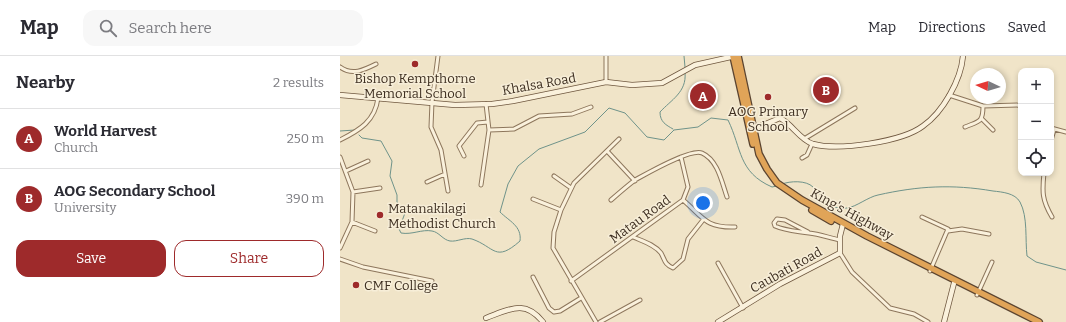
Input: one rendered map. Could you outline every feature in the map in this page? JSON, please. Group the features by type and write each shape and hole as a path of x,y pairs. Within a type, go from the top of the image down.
{"highway":[{"name":"King's Highway","path":"735,56 751,130 763,162 778,186 842,225 1038,322"},
{"name":"King's Highway","path":"931,270 954,284 978,293 1031,322"}],"street":[{"path":"438,56 432,102 431,127 442,150 448,191"},
{"path":"606,56 606,82"},
{"name":"Khalsa Road","path":"340,95 455,105 486,104 513,101 606,82 651,85 669,80 695,64 717,58 735,56"},
{"path":"751,130 780,118 812,144 840,147 871,143 909,134 924,126 938,111 957,79 963,56"},
{"path":"340,67 344,70 360,72 376,64"},
{"path":"949,94 983,106 1018,106"},
{"path":"340,140 365,126 376,109 378,98"},
{"path":"481,185 489,130 486,104"},
{"path":"983,106 982,119 993,130"},
{"path":"489,130 514,129 539,116 572,114 591,108"},
{"path":"804,139 855,108"},
{"path":"965,127 982,119"},
{"path":"464,156 458,146 477,123 488,122"},
{"path":"1054,129 1066,132"},
{"path":"596,322 571,281 554,248 554,232 561,210 571,188 619,139"},
{"path":"802,158 807,155 812,144"},
{"path":"607,151 635,181"},
{"path":"612,200 635,181 680,157 697,152 707,156 718,170 727,197"},
{"path":"340,157 353,192 352,222 340,248"},
{"name":"Matau Road","path":"571,281 683,200 688,188 680,157"},
{"path":"346,171 368,161"},
{"path":"427,182 445,174"},
{"path":"554,176 571,188"},
{"path":"1044,176 1042,195 1045,205 1052,217"},
{"path":"353,192 380,188"},
{"path":"533,199 561,210"},
{"path":"683,200 703,220 724,227 735,227"},
{"path":"922,216 946,227 948,231"},
{"path":"808,232 801,233 782,229 775,226 774,223 777,219 785,220 808,232 840,240"},
{"path":"633,237 652,245 661,253 664,262 673,268 683,259 688,239 703,220"},
{"path":"352,222 375,231"},
{"name":"Caubati Road","path":"718,322 780,284 840,253 842,225"},
{"path":"948,231 962,229 989,234"},
{"path":"931,270 948,231"},
{"path":"840,253 852,272 890,308 914,314 928,322"},
{"path":"340,259 363,267 432,281"},
{"path":"978,293 992,262"},
{"path":"718,263 743,308"},
{"path":"533,277 549,308 554,312 560,311 581,298"},
{"path":"944,322 954,284"},
{"path":"600,322 640,300"},
{"path":"486,318 508,309 525,307 531,310 544,322"}],"waterway":[{"path":"684,56 685,67"},
{"path":"673,129 662,121 660,112 681,91 685,80 685,73"},
{"path":"359,135 362,138 381,141 392,161 390,176 397,195 397,202 405,213 399,229 401,233 432,231 448,240 453,241 472,239 500,252 512,248 520,241 519,231 517,228 500,212 508,184 518,166 539,149 585,132 609,108 625,113 647,137 664,140 674,130 698,127 711,118 728,120 742,159 747,167 761,181 772,187 777,186"},
{"path":"340,131 355,130"},
{"path":"782,184 789,182 806,183 813,187 831,205 841,208 851,207 878,195 921,188 963,187 1008,194 1018,199 1023,208 1027,256 1036,262 1066,270"}],"place":[{"name":"Bishop Kempthorne Memorial School","path":"415,64"},
{"name":"AOG Secondary School","path":"826,90"},
{"name":"World Harvest","path":"703,96"},
{"name":"AOG Primary School","path":"768,97"},
{"name":"Matanakilagi Methodist Church","path":"380,215"},
{"name":"CMF College","path":"356,285"}]}
